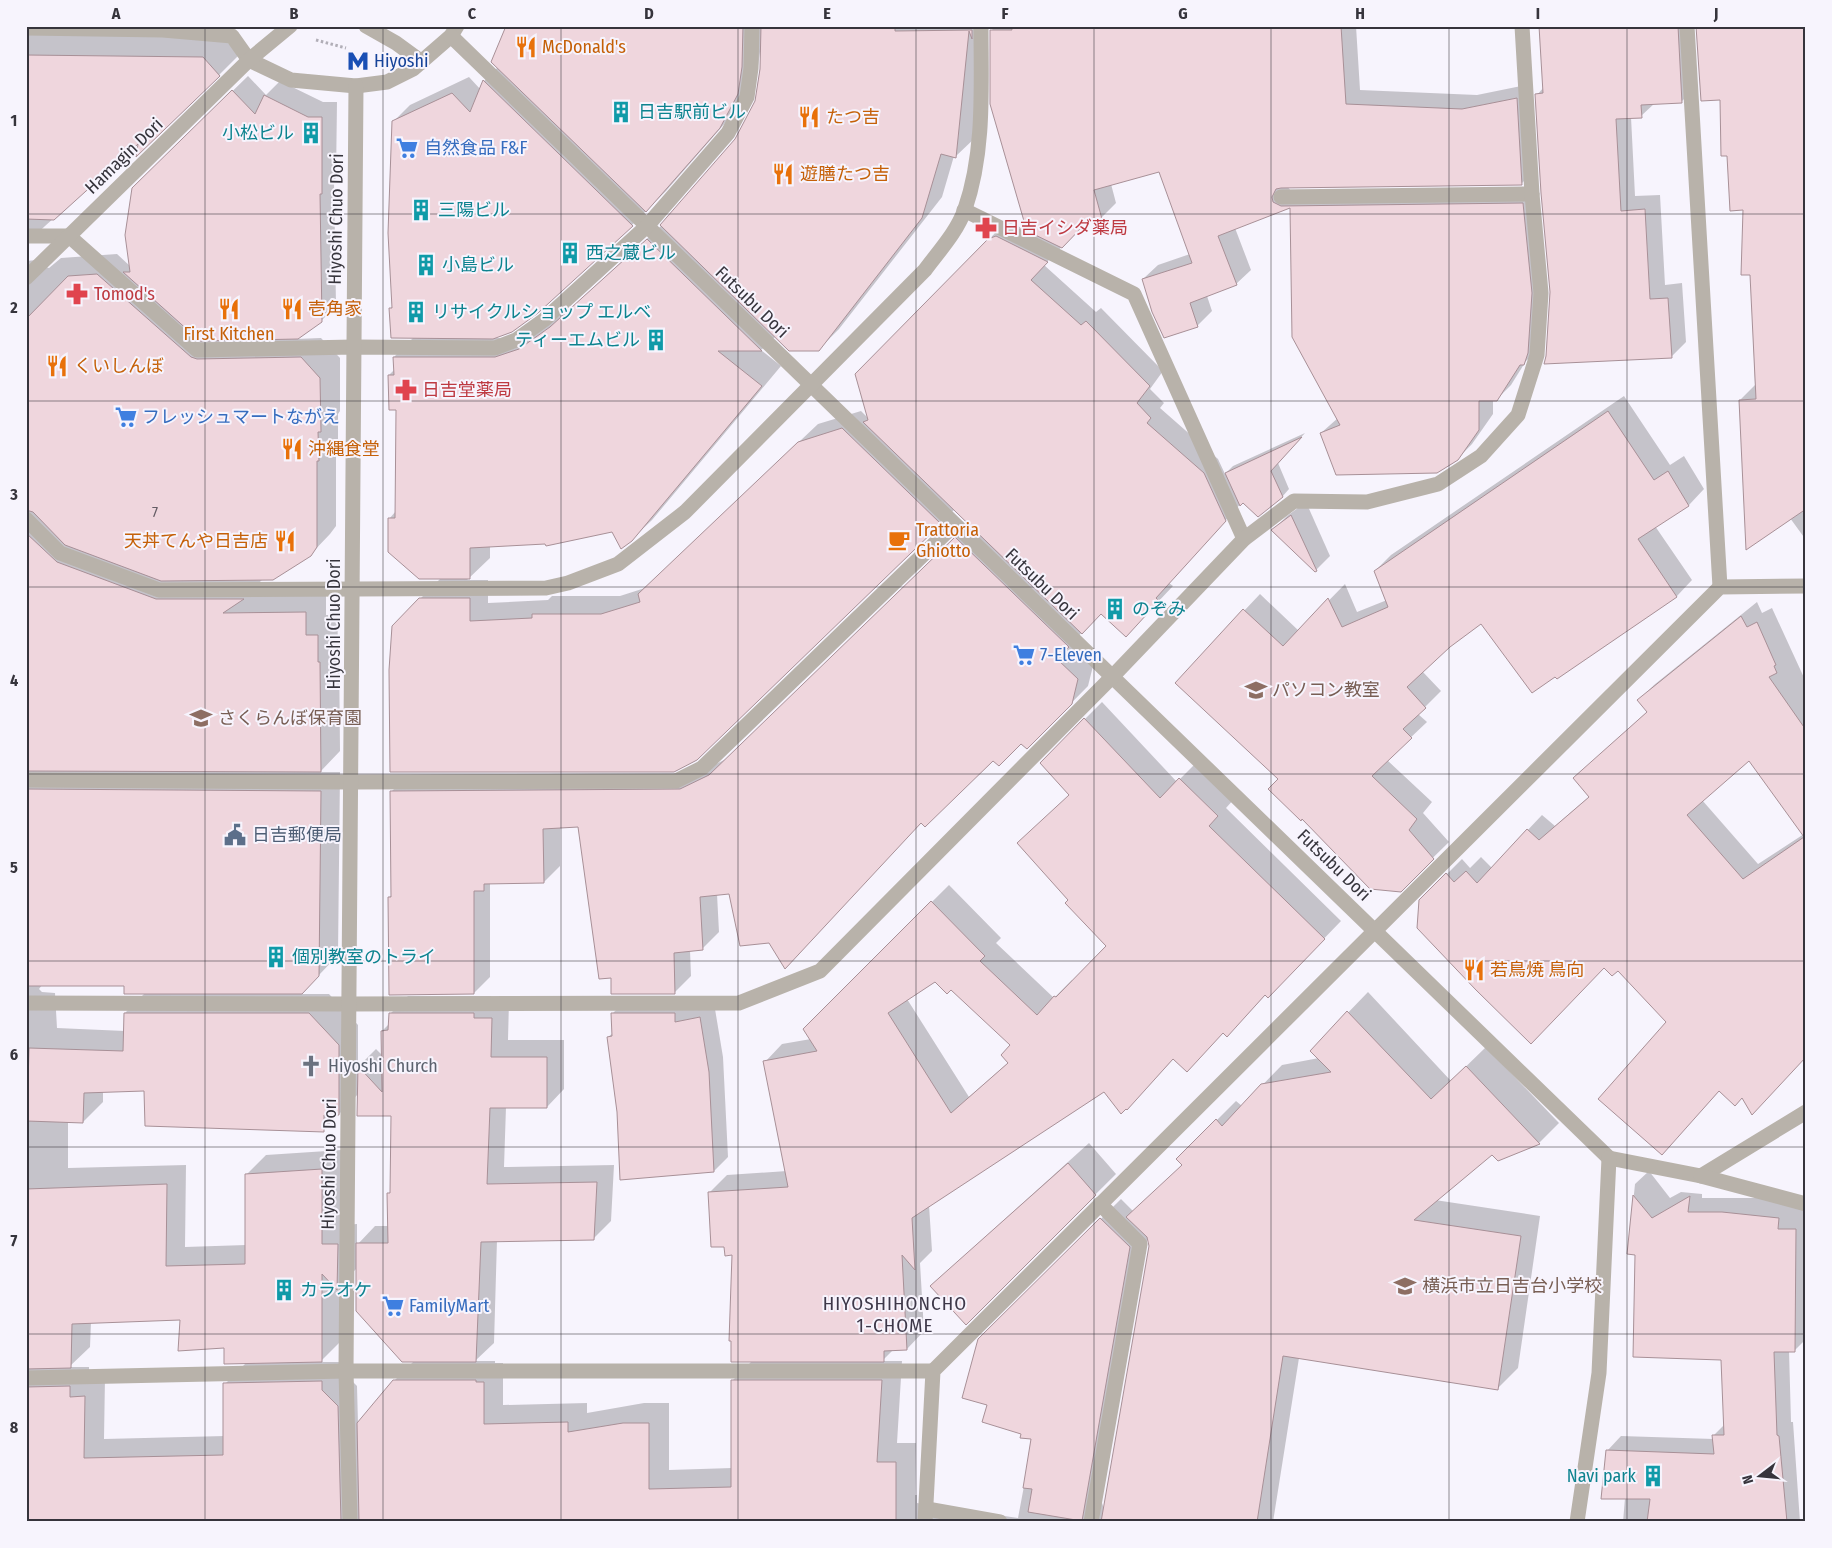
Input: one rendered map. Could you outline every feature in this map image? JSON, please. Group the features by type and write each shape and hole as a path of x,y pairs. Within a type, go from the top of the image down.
{"street":[{"name":"Hamagin Dori","path":"26,278 249,60 290,26"},
{"path":"366,26 396,43 422,62"},
{"path":"26,236 69,236 197,350 354,347 495,348 516,340 544,320 647,226 728,133 747,97 751,68 752,26"},
{"path":"26,519 60,553 159,590 546,588 568,583 618,564 685,512 925,270 948,240 964,210 975,168 980,122 981,26"},
{"path":"26,1003 739,1003 820,971 1112,677 1244,539 1294,501 1367,502 1438,484 1481,456 1518,415 1537,355 1541,293 1532,194 1522,26"},
{"path":"1687,26 1720,587"},
{"path":"26,28 163,30 232,36 249,60 291,80 356,86 387,82 413,69 454,31"},
{"name":"Futsubu Dori","path":"454,31 647,226 954,525 1376,930 1609,1158"},
{"name":"Hiyoshi Chuo Dori","path":"350,1522 346,1371 356,86"},
{"path":"1281,197 1532,194"},
{"path":"964,210 1134,294 1244,539"},
{"path":"26,780 676,781 702,768 954,525"},
{"path":"1000,1522 926,1515 933,1371 1720,587 1806,586"},
{"path":"1701,1176 1806,1112"},
{"path":"1577,1522 1599,1373 1609,1158 1701,1176 1806,1204"},
{"path":"1091,1522 1140,1244 1100,1204"},
{"path":"26,1378 346,1371 933,1371"}],"building":[{"path":"506,26 743,26 742,67 738,94 720,128 646,212 491,62"},
{"path":"761,26 895,26 895,31 972,30 972,39 969,31 956,158 941,154 922,218 819,351 789,351 660,225 735,139 755,101 760,69"},
{"path":"1011,26 1341,26 1346,104 1462,109 1517,98 1522,185 1281,188 1276,189 1272,197 1273,202 1281,206 1523,203 1532,293 1528,353 1524,365 1520,365 1497,401 1479,401 1479,430 1458,460 1437,473 1336,475 1320,433 1340,425 1292,337 1290,208 1218,236 1237,285 1190,303 1198,327 1164,338 1152,312 1142,279 1192,263 1159,172 1094,190 1102,219 1085,224 1062,248 1023,229 1026,228 990,104 990,30 1012,30"},
{"path":"1539,26 1678,26 1682,103 1641,105 1642,118 1616,119 1621,211 1645,209 1650,299 1668,298 1672,358 1544,364 1550,292 1535,94 1543,93"},
{"path":"1696,26 1806,26 1806,509 1746,550 1739,400 1756,399 1750,275 1741,275 1743,210 1730,211 1727,156 1721,156 1720,100 1701,101"},
{"path":"26,55 203,57 220,76 136,157 138,144 54,220 26,219"},
{"path":"483,80 633,226 538,313 512,332 493,339 391,338 389,308 392,308 388,233 392,121 452,93 470,112"},
{"path":"232,90 255,114 264,95 308,117 322,117 322,194 320,194 322,322 298,339 200,341 123,272 130,272 125,235 132,188"},
{"path":"996,236 1048,262 1031,280 1081,325 1086,321 1150,386 1137,403 1151,418 1147,423 1204,473 1226,521 1156,598 1159,601 1126,637 1101,614 1082,634 863,422 868,420 855,374 988,239"},
{"path":"647,239 762,351 718,351 762,386 632,541 621,549 612,532 546,546 545,544 470,548 470,579 419,579 388,552 388,518 395,518 396,410 389,410 388,375 394,375 393,357 495,357 519,349 550,327"},
{"path":"97,274 191,357 197,359 301,357 320,378 321,432 318,432 317,547 311,556 273,580 161,581 65,545 33,512 26,510 26,319 68,276"},
{"path":"1608,411 1654,480 1668,471 1689,506 1638,539 1677,597 1557,679 1555,677 1532,693 1481,624 1450,647 1407,687 1426,708 1403,729 1412,738 1372,776 1417,819 1409,830 1434,859 1401,892 1370,889 1302,819 1301,821 1268,789 1278,779 1175,683 1243,609 1283,646 1328,598 1342,627 1388,607 1374,571"},
{"path":"842,428 941,524 697,760 674,772 390,772 389,670 392,626 419,598 470,598 470,621 532,618 532,614 601,614 640,602 638,594 798,442"},
{"path":"1302,437 1271,471 1283,497 1258,517 1243,503 1240,506 1225,473"},
{"path":"1291,515 1317,571 1315,572 1271,530"},
{"path":"26,533 57,562 156,599 244,599 223,613 306,612 306,635 318,635 321,772 26,771"},
{"path":"955,537 1069,647 1057,659 1078,679 1072,704 1027,749 1021,744 999,766 993,761 925,827 921,823 785,969 769,943 740,946 729,894 700,897 703,950 674,953 675,994 611,994 611,978 599,979 578,827 543,829 544,883 484,884 484,891 474,891 474,994 389,995 388,897 391,897 390,791 680,789 709,775"},
{"path":"1741,616 1747,627 1757,622 1776,665 1774,666 1777,673 1769,677 1806,730 1806,1057 1752,1115 1742,1098 1735,1106 1719,1091 1662,1155 1598,1099 1666,1022 1618,971 1612,976 1604,968 1531,1044 1417,928 1419,900 1446,873 1454,882 1466,871 1477,883 1527,829 1539,840 1589,797 1573,778 1647,712 1637,700","holes":["1749,761 1804,837 1743,879 1687,815"]},
{"path":"1084,718 1160,798 1179,778 1218,816 1209,826 1325,939 1268,998 1265,995 1227,1037 1223,1033 1187,1072 1173,1059 1127,1110 1121,1114 1104,1092 912,1218 915,1270 902,1255 907,1350 884,1351 884,1362 731,1362 731,1341 729,1341 732,1255 725,1256 724,1247 711,1247 708,1192 788,1187 763,1061 817,1051 803,1029 931,901 985,956 980,961 1037,1015 1106,946 1065,903 1068,900 1017,843 1069,795 1040,763","holes":["935,982 947,994 951,990 1010,1045 1001,1055 1008,1063 951,1113 888,1013"]},
{"path":"26,789 321,791 319,976 302,994 124,994 124,986 26,986"},
{"path":"1347,1011 1431,1099 1466,1066 1540,1144 1498,1161 1492,1155 1414,1220 1521,1236 1498,1390 1283,1356 1257,1522 1101,1522 1149,1246 1147,1237 1126,1217 1182,1165 1176,1159 1216,1119 1222,1126 1261,1084 1331,1072 1310,1051"},
{"path":"124,1013 309,1013 339,1045 339,1115 324,1115 324,1132 145,1126 144,1091 84,1093 83,1123 27,1121 29,1048 123,1051"},
{"path":"389,1013 474,1013 474,1018 492,1018 491,1057 547,1057 547,1108 490,1108 487,1184 597,1182 594,1240 481,1242 476,1362 402,1362 356,1311 356,1243 388,1243 387,1193 390,1193 391,1116 357,1116 358,1066 382,1092 381,1031 388,1030"},
{"path":"611,1013 675,1013 675,1022 700,1017 709,1072 714,1172 620,1180 617,1112 607,1037 612,1036"},
{"path":"1068,1163 1096,1195 966,1325 930,1286"},
{"path":"322,1169 322,1244 338,1244 337,1290 322,1274 322,1362 224,1364 224,1348 178,1351 180,1320 72,1324 71,1368 26,1369 26,1189 167,1184 166,1266 245,1264 245,1174"},
{"path":"1633,1195 1652,1218 1690,1196 1688,1212 1722,1212 1779,1218 1778,1229 1796,1229 1795,1352 1774,1352 1777,1435 1779,1436 1787,1522 1647,1522 1650,1499 1601,1499 1606,1450 1714,1454 1712,1435 1724,1435 1721,1360 1633,1357 1635,1255 1627,1254"},
{"path":"1100,1218 1130,1247 1082,1521 1028,1512 1032,1489 1023,1488 1031,1439 1020,1438 1021,1434 982,1422 987,1405 962,1398 978,1339"},
{"path":"393,1380 476,1380 476,1382 484,1382 484,1424 568,1422 568,1432 623,1423 649,1423 649,1489 731,1487 731,1380 882,1380 877,1462 896,1462 896,1522 359,1522 357,1423"},
{"path":"322,1381 322,1390 338,1406 341,1522 26,1522 26,1387 70,1386 70,1397 85,1396 84,1458 223,1455 223,1383"}],"place":[{"name":"McDonald's","path":"526,47"},
{"name":"Hiyoshi","path":"358,61"},
{"name":"日吉駅前ビル","path":"621,112"},
{"name":"たつ吉","path":"809,117"},
{"name":"小松ビル","path":"311,133"},
{"name":"自然食品 F&F","path":"407,148"},
{"name":"遊膳たつ吉","path":"783,174"},
{"name":"三陽ビル","path":"421,210"},
{"name":"日吉イシダ薬局","path":"986,228"},
{"name":"西之蔵ビル","path":"570,253"},
{"name":"小島ビル","path":"426,265"},
{"name":"Tomod's","path":"77,294"},
{"name":"First Kitchen","path":"229,309"},
{"name":"壱角家","path":"292,309"},
{"name":"リサイクルショップ エルベ","path":"416,312"},
{"name":"ティーエムビル","path":"656,340"},
{"name":"くいしんぼ","path":"57,366"},
{"name":"日吉堂薬局","path":"406,390"},
{"name":"フレッシュマートながえ","path":"126,417"},
{"name":"沖縄食堂","path":"292,449"},
{"name":"Trattoria Ghiotto","path":"899,540"},
{"name":"天丼てんや日吉店","path":"285,541"},
{"name":"のぞみ","path":"1115,609"},
{"name":"7-Eleven","path":"1024,655"},
{"name":"パソコン教室","path":"1256,690"},
{"name":"さくらんぼ保育園","path":"201,718"},
{"name":"日吉郵便局","path":"235,835"},
{"name":"個別教室のトライ","path":"276,957"},
{"name":"若鳥焼 鳥向","path":"1474,970"},
{"name":"Hiyoshi Church","path":"311,1066"},
{"name":"横浜市立日吉台小学校","path":"1405,1286"},
{"name":"カラオケ","path":"284,1290"},
{"name":"FamilyMart","path":"393,1306"},
{"name":"Navi park","path":"1653,1476"}],"district":[{"name":"HIYOSHIHONCHO 1-CHOME","path":"895,1314"}]}
